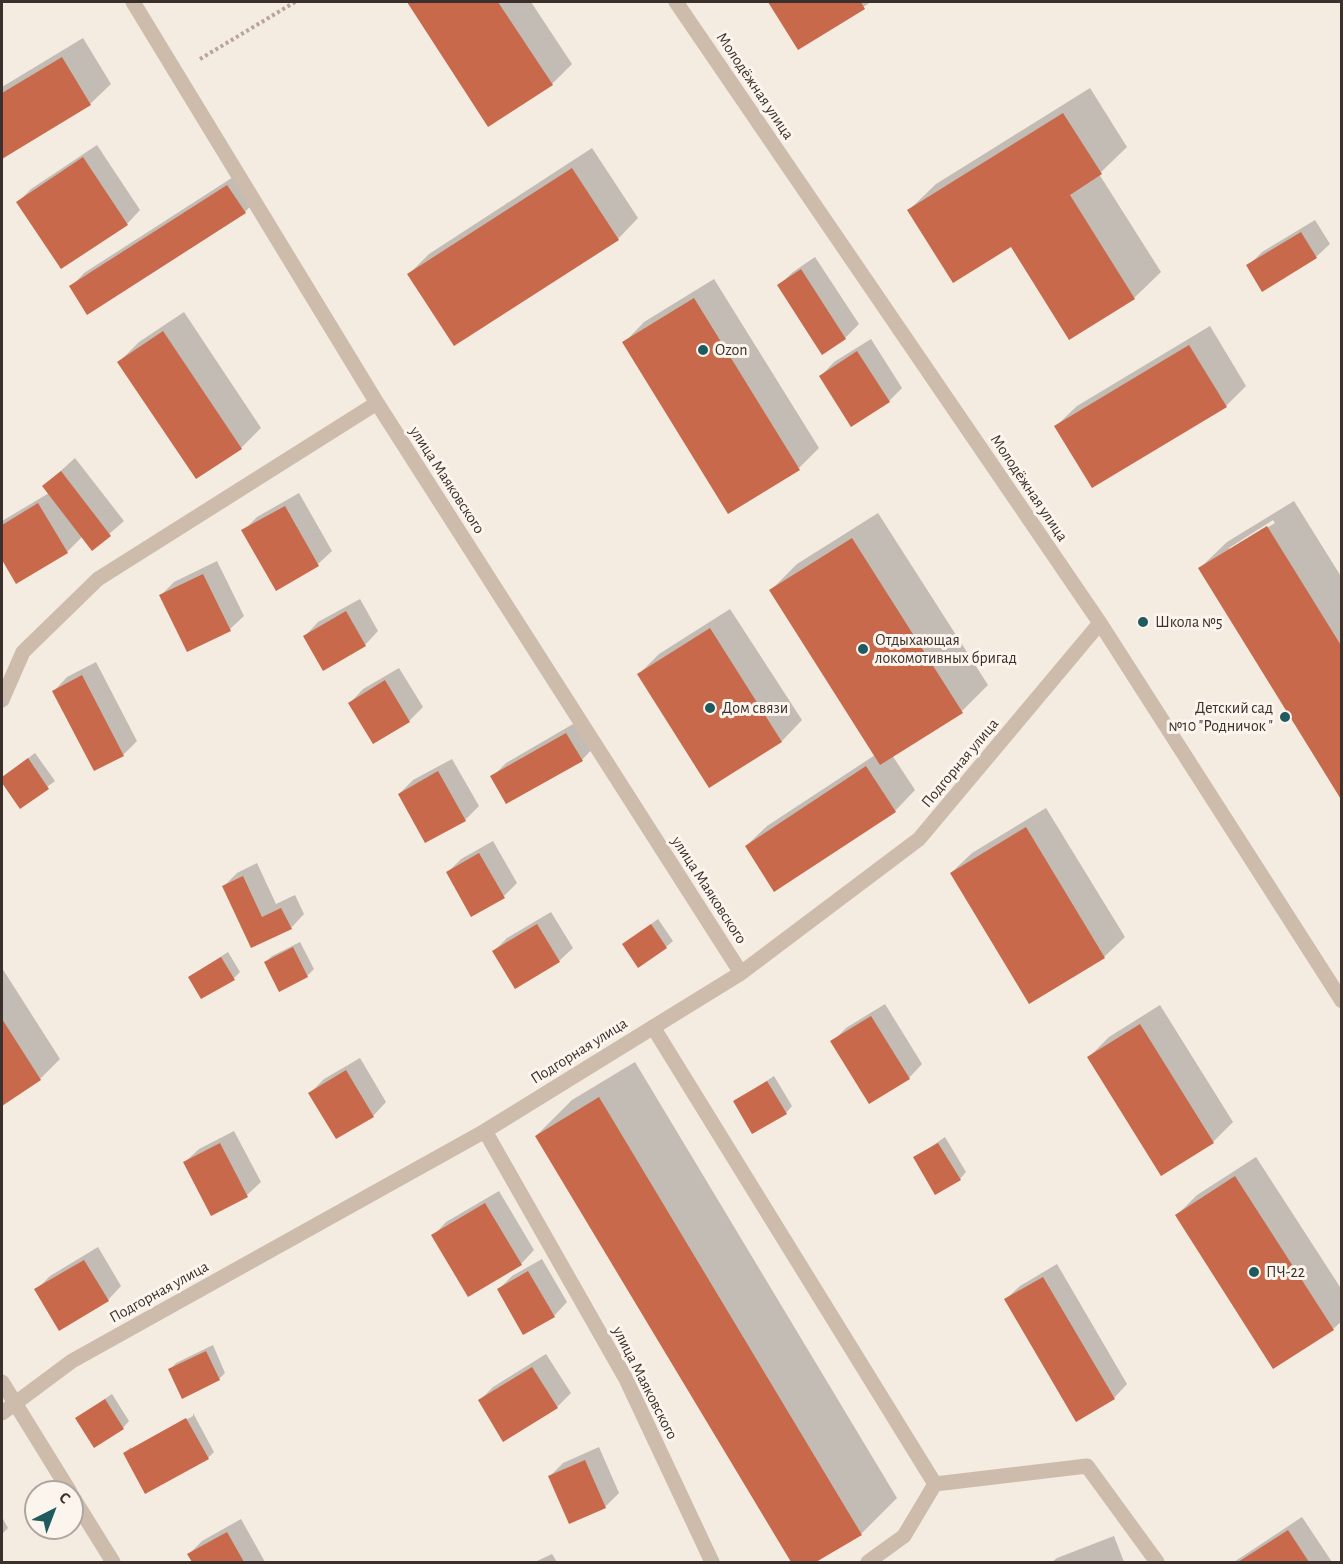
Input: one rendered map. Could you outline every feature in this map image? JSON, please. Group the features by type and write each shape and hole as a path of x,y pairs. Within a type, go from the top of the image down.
{"street":[{"name":"улица Маяковского","path":"133,2 377,403 741,973"},
{"name":"Молодёжная улица","path":"676,2 1100,624 1341,1001"},
{"path":"2,700 23,652 98,579 377,403"},
{"name":"Подгорная улица","path":"2,1413 72,1361 485,1131 741,973 919,839 1100,624"},
{"path":"653,1027 935,1484"},
{"name":"улица Маяковского","path":"485,1131 626,1379 712,1563"},
{"path":"2,1382 62,1480"},
{"path":"935,1484 1087,1466 1157,1563"},
{"path":"867,1563 904,1536 935,1484"},
{"path":"84,1515 113,1563"}],"path":[{"path":"176,73 295,2"}],"building":[{"path":"407,2 498,2 553,85 488,127"},
{"path":"768,2 861,2 865,9 798,50"},
{"path":"62,57 91,105 2,159 2,93"},
{"path":"1063,113 1102,174 1070,195 1135,299 1069,340 1011,247 953,283 907,210"},
{"path":"83,157 128,225 61,269 16,202"},
{"path":"572,168 619,240 454,346 407,274"},
{"path":"227,185 246,213 87,315 69,286"},
{"path":"1301,232 1317,258 1262,292 1246,265"},
{"path":"801,269 846,339 822,355 777,285"},
{"path":"694,298 800,470 728,514 622,342"},
{"path":"163,331 242,449 196,479 117,362"},
{"path":"1189,345 1227,407 1092,488 1054,426"},
{"path":"857,351 890,402 851,427 819,376"},
{"path":"61,471 111,536 92,551 42,486"},
{"path":"38,503 68,553 16,584 2,560 2,525"},
{"path":"285,506 319,566 276,591 241,530"},
{"path":"1267,526 1342,647 1342,801 1198,568"},
{"path":"852,538 963,713 880,765 769,590"},
{"path":"203,574 231,631 187,652 159,595"},
{"path":"346,611 366,646 323,671 303,636"},
{"name":"Дом связи","path":"710,628 782,742 709,788 637,674"},
{"path":"82,675 124,756 94,771 52,691"},
{"path":"385,680 410,722 373,744 348,703"},
{"path":"566,733 583,761 506,804 490,776"},
{"path":"28,758 49,789 20,809 2,783 2,777"},
{"path":"866,766 896,812 774,892 745,846"},
{"path":"438,771 466,821 425,843 398,794"},
{"path":"1026,827 1105,958 1029,1004 950,873"},
{"path":"479,853 505,898 471,917 446,872"},
{"path":"243,876 262,917 281,908 292,929 251,948 222,886"},
{"path":"537,924 560,962 515,989 492,951"},
{"path":"651,924 667,948 638,968 622,944"},
{"path":"293,947 308,977 279,992 264,962"},
{"path":"221,957 235,980 201,999 188,977"},
{"path":"871,1016 910,1079 869,1104 830,1041"},
{"path":"2,1019 41,1080 2,1106"},
{"path":"1140,1024 1214,1143 1161,1176 1087,1057"},
{"path":"346,1070 374,1117 336,1139 308,1093"},
{"path":"767,1081 787,1114 752,1134 733,1101"},
{"path":"599,1097 862,1535 816,1562 791,1562 535,1136"},
{"path":"220,1143 248,1197 211,1216 183,1162"},
{"path":"938,1143 961,1180 935,1195 913,1157"},
{"name":"ПЧ-22","path":"1235,1176 1334,1330 1273,1369 1175,1215"},
{"path":"485,1203 522,1265 468,1297 431,1235"},
{"path":"84,1260 109,1301 59,1331 34,1289"},
{"path":"528,1271 555,1317 523,1335 497,1289"},
{"path":"1043,1277 1115,1399 1076,1422 1004,1299"},
{"path":"206,1351 220,1380 182,1399 168,1369"},
{"path":"532,1367 558,1408 503,1442 478,1400"},
{"path":"105,1399 124,1429 94,1448 75,1418"},
{"path":"186,1418 209,1459 145,1494 123,1453"},
{"path":"585,1460 606,1508 569,1524 548,1476"},
{"path":"1288,1530 1309,1562 1238,1562"},
{"path":"227,1532 244,1562 192,1562 187,1554"}],"place":[{"name":"Ozon","path":"703,350"},
{"name":"Школа №5","path":"1143,622"},
{"name":"Отдыхающая локомотивных бригад","path":"863,649"},
{"name":"Дом связи","path":"710,708"},
{"name":"Детский сад №10 \"Родничок \"","path":"1285,717"},
{"name":"ПЧ-22","path":"1254,1272"}]}
